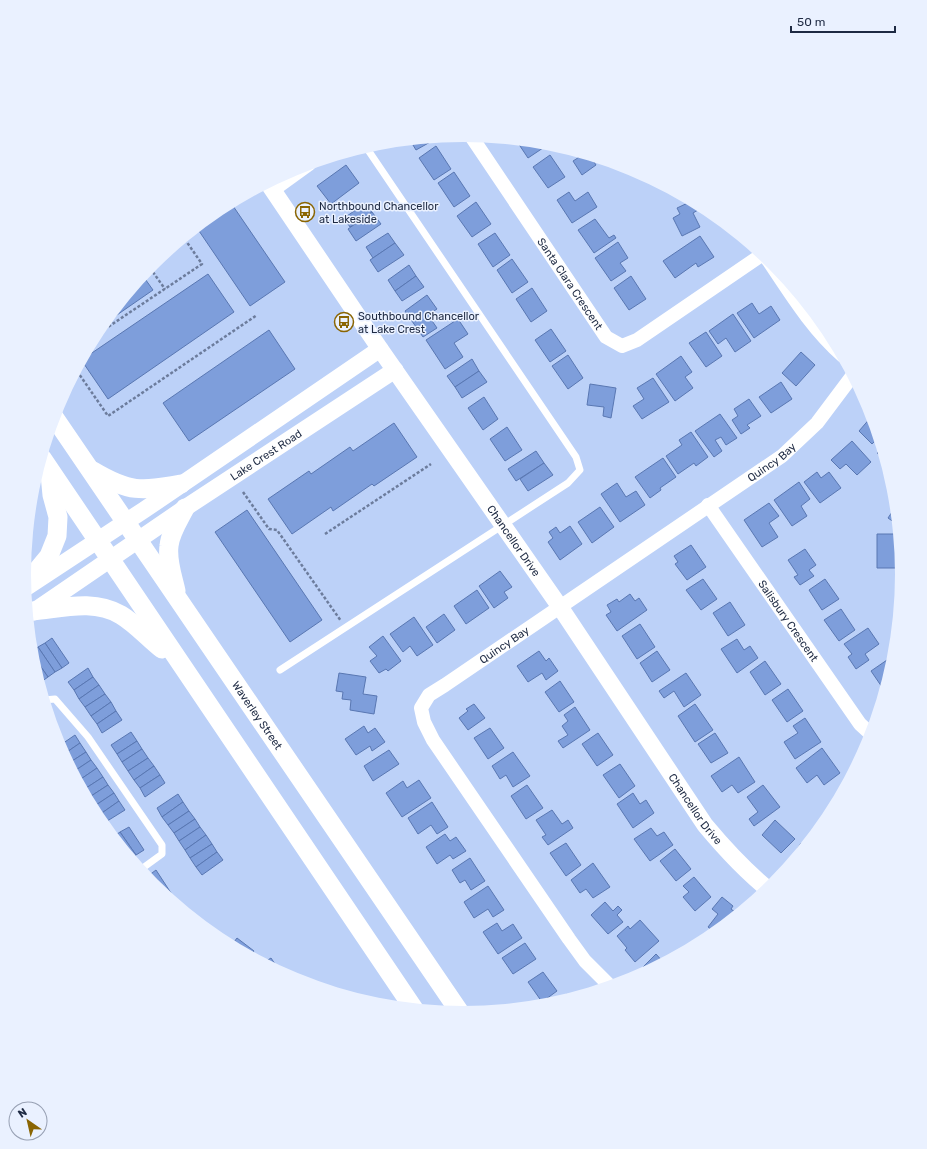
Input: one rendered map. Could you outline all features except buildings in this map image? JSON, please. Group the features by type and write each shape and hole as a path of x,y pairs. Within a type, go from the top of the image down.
{"main road":[{"name":"Waverley Street","path":"58,423 456,1007"},
{"path":"46,464 410,1003"},
{"path":"31,579 49,556 58,536 58,517 46,464"},
{"path":"91,469 116,483 136,489 151,489 181,484"},
{"path":"177,598 170,564 169,546 174,530 184,508"},
{"path":"33,613 85,606 99,607 114,611 128,620 179,662"}],"street":[{"name":"Santa Clara Crescent","path":"475,142 606,337 622,346 637,340 758,258"},
{"name":"Chancellor Drive","path":"271,188 380,349 560,607 705,825 726,851 748,873 763,886"},
{"path":"784,284 803,312 830,344"},
{"name":"Lake Crest Road","path":"31,583 126,522 380,349"},
{"name":"Lake Crest Road","path":"33,612 184,508 395,370"},
{"name":"Quincy Bay","path":"607,983 585,961 569,939 433,740 424,722 421,708 430,696 708,505 782,456 817,423 849,380"},
{"name":"Salisbury Crescent","path":"708,505 860,724 867,730"}],"lane":[{"path":"280,670 568,483 580,470 571,450 370,152"},
{"path":"50,699 55,699 88,737 162,845 162,854 145,867"}],"path":[{"path":"110,326 202,264 187,242"},
{"path":"154,273 165,289"},
{"path":"80,376 108,416 257,315"},
{"path":"325,534 432,464"},
{"path":"243,492 269,530 277,530 345,628"}],"place":[{"name":"Northbound Chancellor at Lakeside","path":"305,212"},
{"name":"Southbound Chancellor at Lake Crest","path":"344,322"}]}
